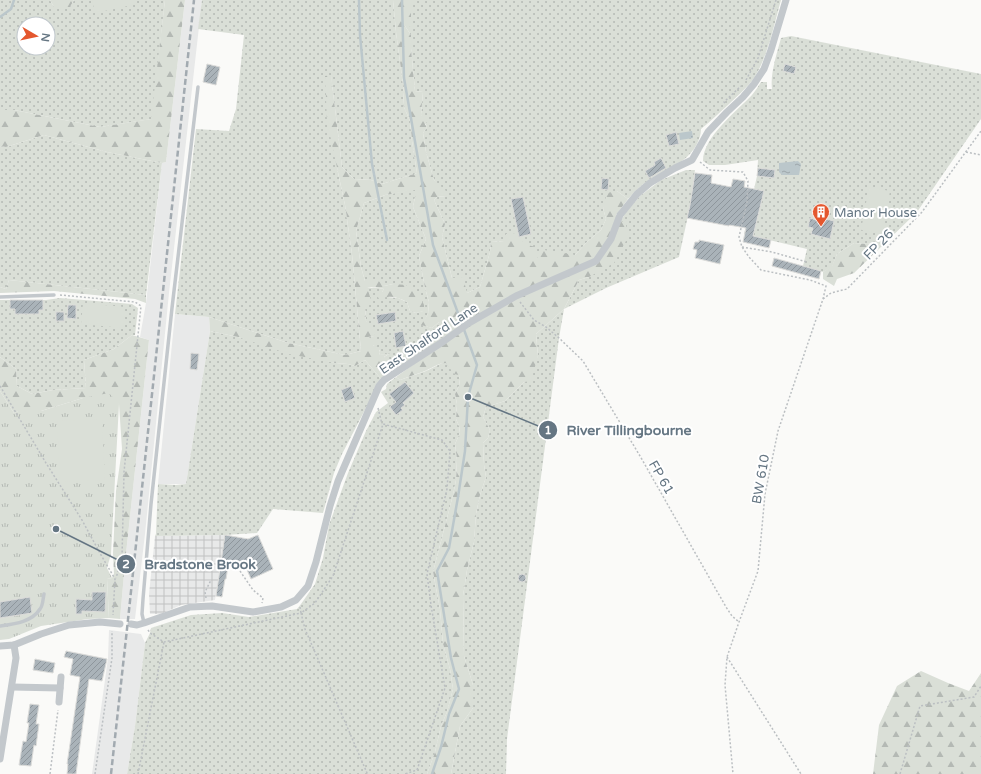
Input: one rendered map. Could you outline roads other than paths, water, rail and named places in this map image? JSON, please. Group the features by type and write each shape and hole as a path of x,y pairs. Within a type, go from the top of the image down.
{"street":[{"name":"East Shalford Lane","path":"0,646 14,645 69,625 100,622 137,625 190,607 212,606 253,612 281,607 296,600 308,586 338,482 379,386 384,380 469,323 516,296 596,260 611,239 620,215 637,194 650,182 692,160 708,132 754,84 764,69 786,0"},
{"path":"0,759 16,658 14,645"},
{"path":"59,702 61,677"},
{"path":"12,687 60,688"}],"lane":[{"path":"144,623 142,614 151,504 198,87"},
{"path":"0,297 54,295"},
{"path":"0,626 21,622 33,617 41,609 44,594"}],"water":[{"path":"692,131 693,138 680,140 679,133"},
{"path":"798,161 801,164 799,175 782,175 779,172 779,163"}],"waterway":[{"path":"0,17 11,9 14,0"},
{"path":"359,0 360,35 372,164 387,240"},
{"path":"402,0 404,78 433,245 477,365 468,397 465,451 449,548 437,571 451,658 459,689 449,714 441,747 432,774"}],"railway":[{"path":"111,774 194,0"}],"place":[{"name":"Manor House","path":"821,227"},
{"name":"River Tillingbourne","path":"468,397"},
{"name":"Bradstone Brook","path":"56,529"}]}
